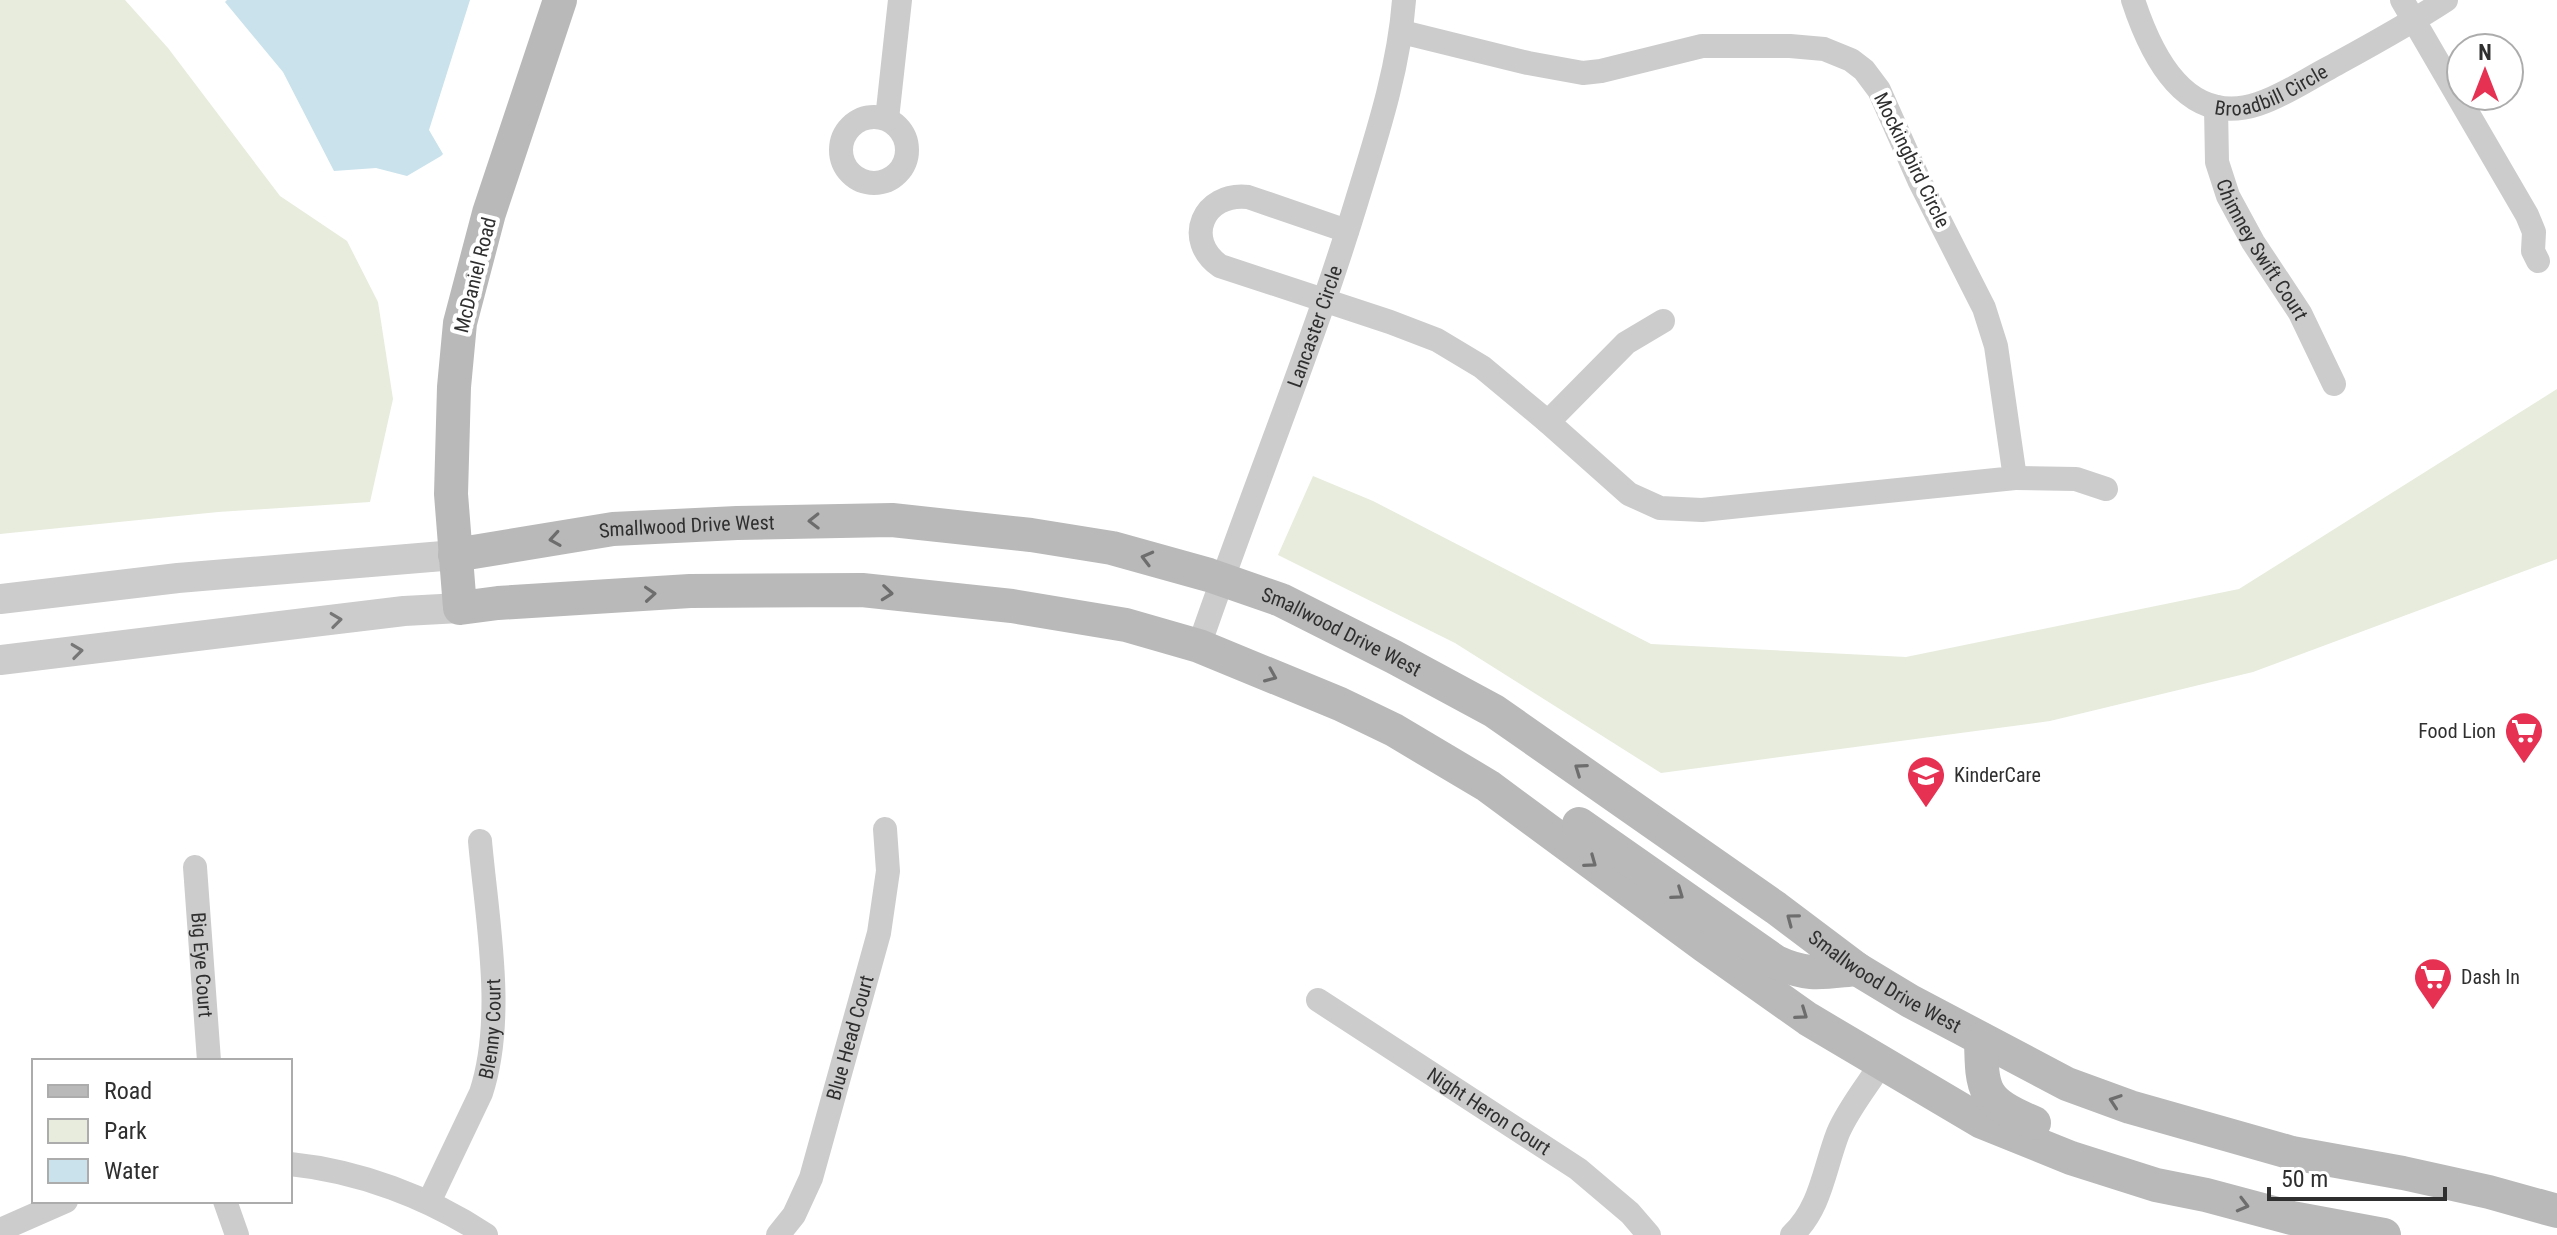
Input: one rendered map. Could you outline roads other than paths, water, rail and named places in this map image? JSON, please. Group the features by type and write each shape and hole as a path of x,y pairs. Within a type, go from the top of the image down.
{"main road":[{"name":"McDaniel Road","path":"460,608 451,494 454,387 460,323 489,213 560,0"},
{"name":"Smallwood Drive West","path":"455,555 613,529 892,520 1031,535 1112,548 1222,579 1281,600 1494,711 1751,889 1857,969 2067,1084 2130,1107 2292,1153 2403,1173 2557,1211"},
{"path":"460,608 690,591 862,590 1026,608 1126,625 1199,646 1340,704 1540,797 1776,962 1812,974 1857,969"},
{"path":"1394,730 1488,786 1836,1037 1982,1122 2071,1158 2156,1185 2292,1218 2384,1235"},
{"path":"1981,1039 1982,1081 1995,1103 2014,1114 2206,1195"},
{"path":"2489,1192 2557,1191"}],"street":[{"path":"887,119 900,0"},
{"name":"Lancaster Circle","path":"1199,646 1347,231 1378,131 1402,32 1404,0"},
{"name":"Broadbill Circle","path":"2133,0 2158,61 2181,88 2199,102 2235,109 2258,104 2408,11 2446,0"},
{"path":"2408,11 2527,215 2534,232 2533,251 2538,261"},
{"name":"Mockingbird Circle","path":"1402,32 1583,73 1702,46 1824,49 1851,60 1864,70 1879,90 1919,180 1984,308 1996,346 2015,478"},
{"name":"Chimney Swift Court","path":"2216,107 2217,162 2228,196 2253,242 2300,313 2334,384"},
{"path":"1347,231 1248,197 1233,195 1212,206 1201,232 1203,249 1209,259 1220,266 1414,330 1456,350 1482,367 1548,422 1614,483 1641,501 1660,508 1702,510 2015,478 2076,479 2106,489"},
{"path":"1548,422 1626,343 1663,321"},
{"name":"Smallwood Drive West","path":"0,599 178,578 455,555"},
{"path":"0,660 404,611 460,608"},
{"name":"Blue Head Court","path":"778,1235 794,1215 811,1178 879,933 888,871 885,829"},
{"name":"Blenny Court","path":"429,1202 487,1074 493,1007 480,841"},
{"name":"Big Eye Court","path":"195,867 209,1059"},
{"name":"Night Heron Court","path":"1318,1000 1578,1169 1630,1213 1649,1235"},
{"path":"1792,1235 1812,1210 1839,1130 1881,1064"},
{"path":"292,1164 352,1175 429,1202 486,1235"},
{"path":"0,1230 61,1203"},
{"path":"226,1203 237,1235"}],"water":[{"path":"470,0 429,130 443,154 407,176 376,168 334,171 283,72 225,2"}],"place":[{"name":"Food Lion","path":"2524,765"},
{"name":"KinderCare","path":"1926,809"},
{"name":"Dash In","path":"2433,1011"}]}
